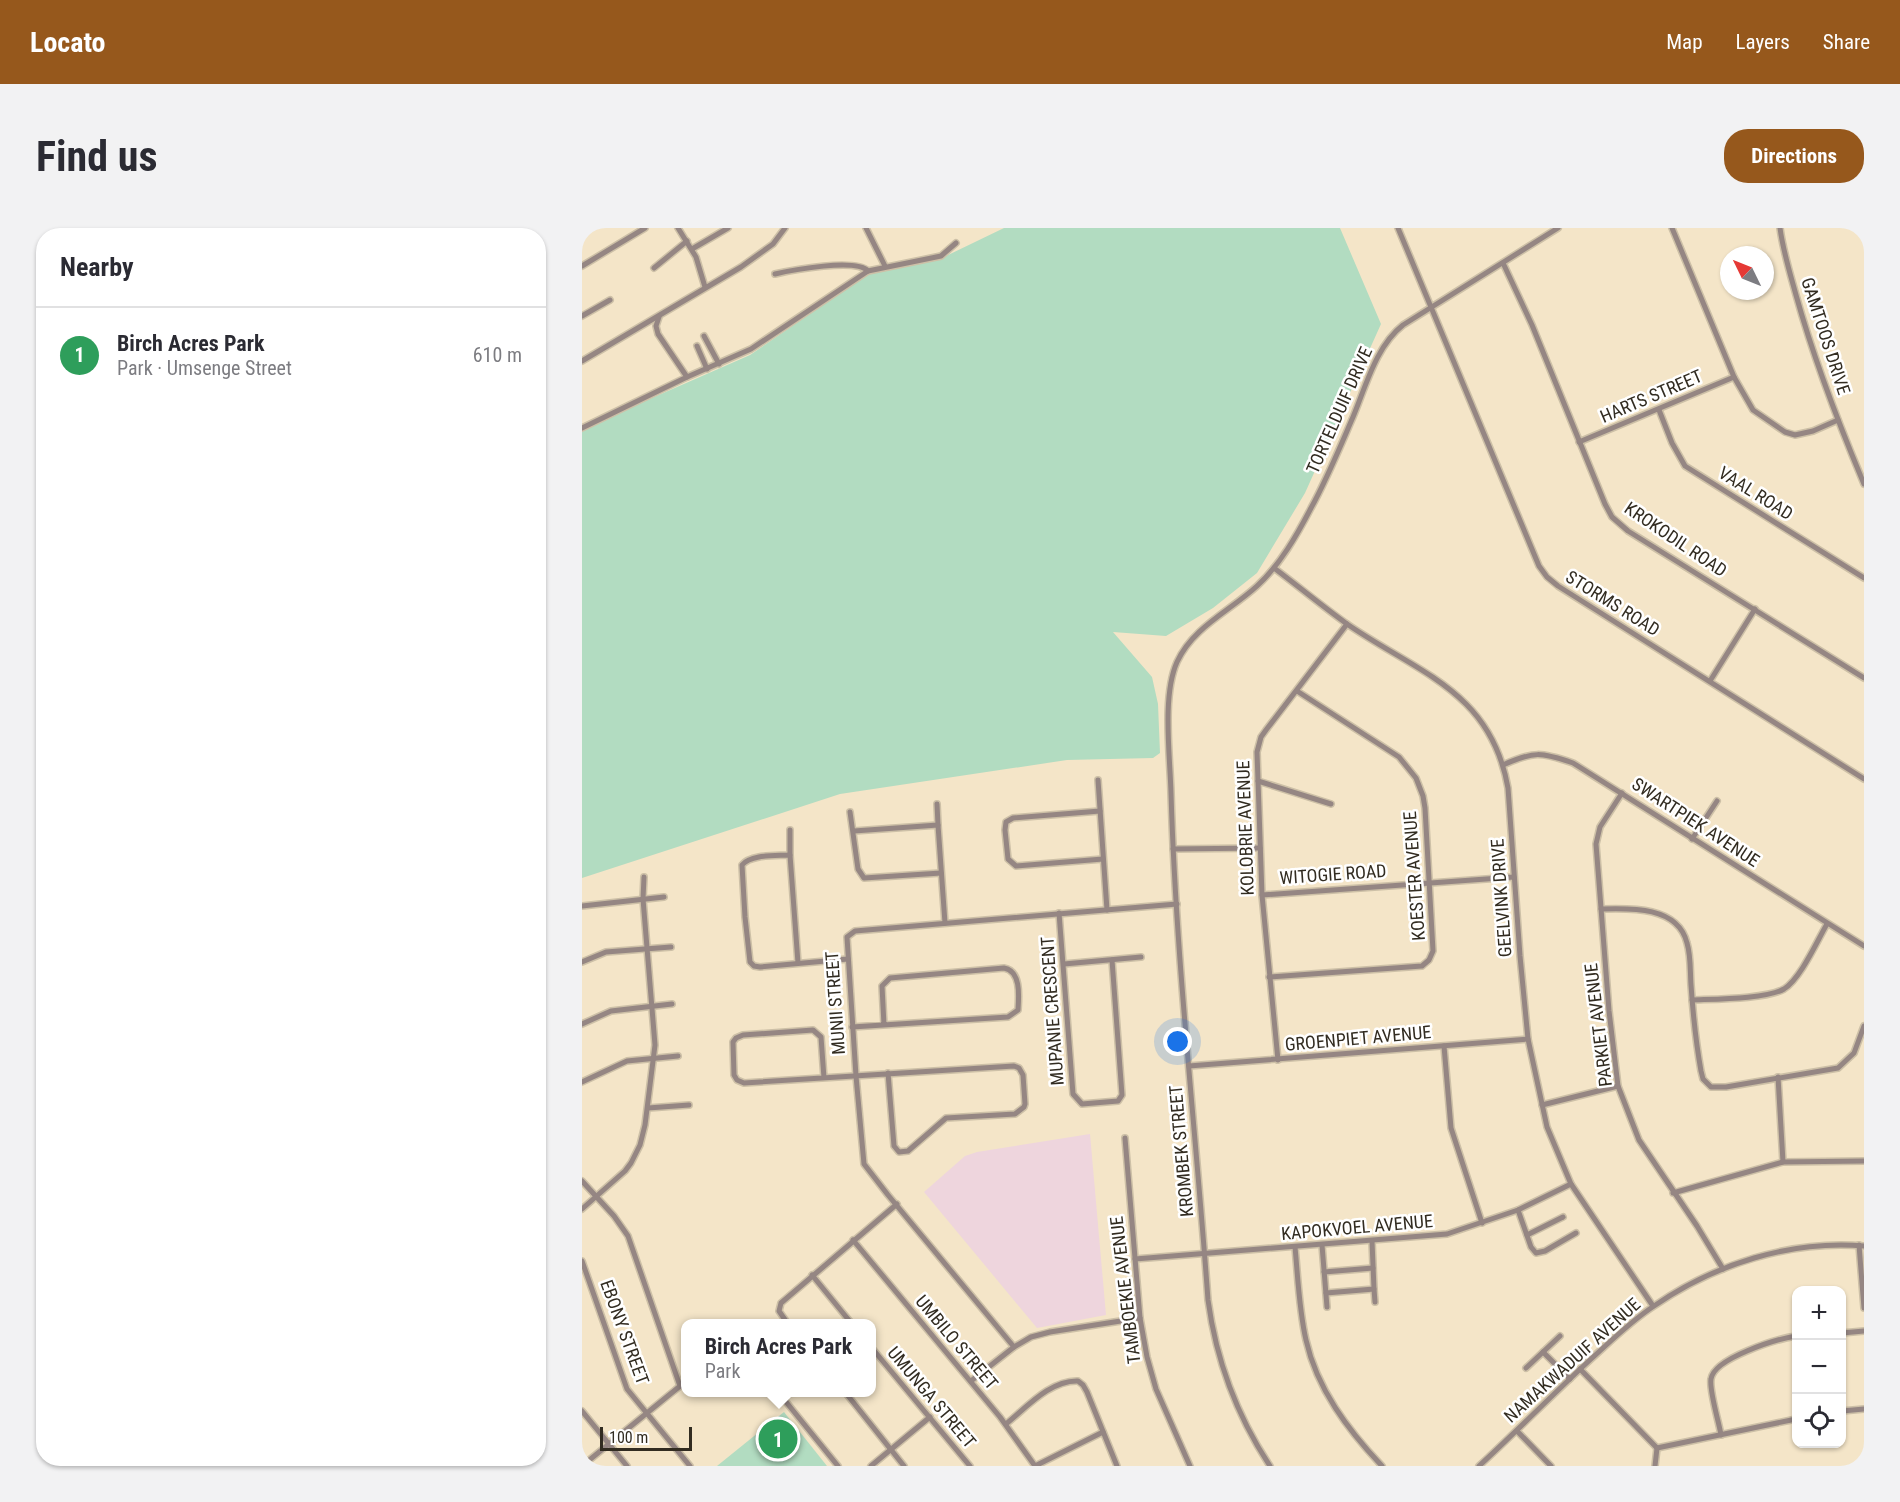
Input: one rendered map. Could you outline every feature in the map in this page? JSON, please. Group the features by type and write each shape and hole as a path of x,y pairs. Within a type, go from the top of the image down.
{"street":[{"path":"582,266 644,228"},
{"path":"678,228 700,265 705,287"},
{"path":"692,249 728,228"},
{"path":"582,361 730,274 770,247 785,228"},
{"path":"866,228 885,266"},
{"name":"STORMS ROAD","path":"1398,228 1543,573 1558,586 1864,779"},
{"name":"TORTELDUIF DRIVE","path":"1187,645 1207,625 1257,586 1274,567 1314,504 1384,346 1397,330 1558,228"},
{"path":"1672,228 1734,376 1753,410 1785,432 1795,435 1838,420"},
{"name":"GAMTOOS DRIVE","path":"1780,228 1787,263 1809,340 1864,484"},
{"path":"654,268 687,241"},
{"path":"582,428 687,376 752,349 868,272 885,266 941,256 956,243"},
{"name":"KROKODIL ROAD","path":"1503,263 1532,325 1605,504 1617,521 1628,531 1864,678"},
{"path":"775,274 846,265 862,267 868,272"},
{"path":"582,316 610,300"},
{"path":"659,317 656,326 658,334 687,376"},
{"path":"704,336 720,364"},
{"path":"697,346 707,369"},
{"name":"HARTS STREET","path":"1579,442 1659,410 1734,376"},
{"name":"VAAL ROAD","path":"1659,410 1672,443 1685,466 1864,578"},
{"name":"GEELVINK DRIVE","path":"1274,567 1347,624 1444,685 1462,699 1486,728 1503,765 1509,800 1528,1039 1542,1105 1553,1143 1571,1184 1653,1306"},
{"path":"1710,681 1755,609"},
{"name":"KOLOBRIE AVENUE","path":"1278,1060 1262,895 1257,752 1261,737 1347,624"},
{"name":"KROMBEK STREET","path":"1187,645 1176,664 1170,695 1173,849 1210,1315 1221,1363 1243,1420 1270,1466"},
{"name":"KOESTER AVENUE","path":"1269,977 1424,964 1431,958 1433,951 1423,796 1412,771 1392,751 1297,692"},
{"name":"SWARTPIEK AVENUE","path":"1503,765 1527,755 1547,755 1573,763 1864,946"},
{"path":"1098,780 1107,910"},
{"path":"1258,781 1331,804"},
{"name":"PARKIET AVENUE","path":"1622,793 1600,827 1597,838 1609,1011 1618,1086 1640,1140 1697,1226 1722,1269"},
{"path":"1692,839 1717,801"},
{"path":"937,804 945,923"},
{"path":"850,812 858,869 864,878 941,873"},
{"path":"1100,812 1013,818 1006,822 1005,830 1008,859 1016,866 1103,859"},
{"path":"854,831 938,825"},
{"path":"790,830 798,963"},
{"path":"1173,849 1260,848"},
{"path":"790,855 752,859 744,863 742,871 748,956 752,964 760,967 848,958"},
{"path":"582,1209 625,1171 636,1154 643,1136 654,1058 643,899 644,877"},
{"name":"WITOGIE ROAD","path":"1262,895 1514,877"},
{"path":"582,906 664,897"},
{"name":"MUNII STREET","path":"1014,1347 864,1164 846,939 850,933 855,931 1177,904"},
{"path":"1601,909 1642,909 1664,917 1677,926 1687,942 1701,1071 1707,1083 1716,1088 1838,1068 1854,1053 1864,1026"},
{"name":"MUPANIE CRESCENT","path":"1059,914 1074,1094 1078,1102 1086,1104 1118,1101 1122,1095 1112,960"},
{"path":"1692,1000 1768,994 1784,989 1799,971 1827,924"},
{"path":"582,962 606,952 671,947"},
{"path":"1064,964 1141,957"},
{"path":"852,1027 884,1025 1011,1016 1018,1007 1014,972 1009,969 890,978 882,986 884,1025"},
{"path":"582,1024 611,1011 672,1004"},
{"path":"824,1078 821,1036 813,1030 743,1035 733,1042 734,1075 741,1083 824,1078 1014,1066 1021,1070 1023,1075 1025,1104 1015,1114 946,1118 908,1150 899,1152 894,1146 888,1074"},
{"name":"GROENPIET AVENUE","path":"1189,1066 1528,1039"},
{"path":"1444,1046 1451,1128 1482,1223"},
{"path":"582,1082 621,1063 678,1056"},
{"path":"1778,1077 1783,1162"},
{"path":"1542,1105 1618,1086"},
{"path":"648,1108 689,1105"},
{"name":"TAMBOEKIE AVENUE","path":"1125,1138 1140,1318 1153,1382 1180,1448 1190,1466"},
{"path":"1673,1193 1783,1162 1864,1161"},
{"path":"582,1181 628,1236 680,1386 582,1466"},
{"name":"KAPOKVOEL AVENUE","path":"1135,1258 1447,1234 1518,1210 1571,1184"},
{"path":"785,1319 779,1311 779,1305 897,1204"},
{"path":"1518,1210 1531,1247 1536,1253 1545,1251 1576,1233"},
{"path":"1527,1235 1563,1217"},
{"name":"UMBILO STREET","path":"853,1240 1006,1424 1035,1466"},
{"path":"1372,1241 1375,1302"},
{"path":"1322,1245 1327,1307"},
{"name":"NAMAKWADUIF AVENUE","path":"1479,1466 1626,1328 1653,1306 1691,1283 1722,1269 1788,1250 1826,1246 1861,1246"},
{"path":"1861,1246 1864,1308"},
{"path":"1295,1247 1303,1324 1314,1365 1338,1412 1382,1466"},
{"name":"EBONY STREET","path":"582,1261 624,1382 631,1395 690,1466"},
{"path":"1324,1272 1373,1268"},
{"path":"812,1275 849,1319"},
{"path":"1326,1293 1374,1289"},
{"path":"971,1381 1014,1347 1044,1333 1140,1318"},
{"path":"1846,1333 1864,1331"},
{"path":"1526,1368 1560,1336"},
{"path":"1721,1435 1710,1382 1716,1368 1734,1357 1778,1339 1792,1337"},
{"path":"1543,1352 1570,1379"},
{"name":"UMUNGA STREET","path":"876,1353 970,1466"},
{"path":"1580,1369 1657,1448"},
{"path":"1006,1424 1046,1392 1075,1381 1084,1386 1117,1466"},
{"path":"782,1397 838,1466"},
{"path":"849,1397 904,1466"},
{"path":"1846,1411 1864,1409"},
{"path":"582,1411 627,1466"},
{"path":"871,1466 930,1417"},
{"path":"1657,1448 1792,1420"},
{"path":"1517,1431 1551,1466"},
{"path":"1035,1466 1103,1432"},
{"path":"1654,1466 1657,1448"}],"shaded area":[{"path":"1090,1134 1106,1315 1037,1328 924,1192 965,1156 977,1152"}],"green space":[{"path":"1004,228 1340,228 1381,324 1305,493 1257,573 1213,608 1166,636 1113,632 1152,677 1158,704 1160,753 1153,758 1067,760 840,794 582,878 582,432 604,419 750,355 883,264 946,256"},
{"path":"784,1412 827,1466 717,1466"}],"place":[{"name":"Birch Acres Park","path":"778,1439"}]}
